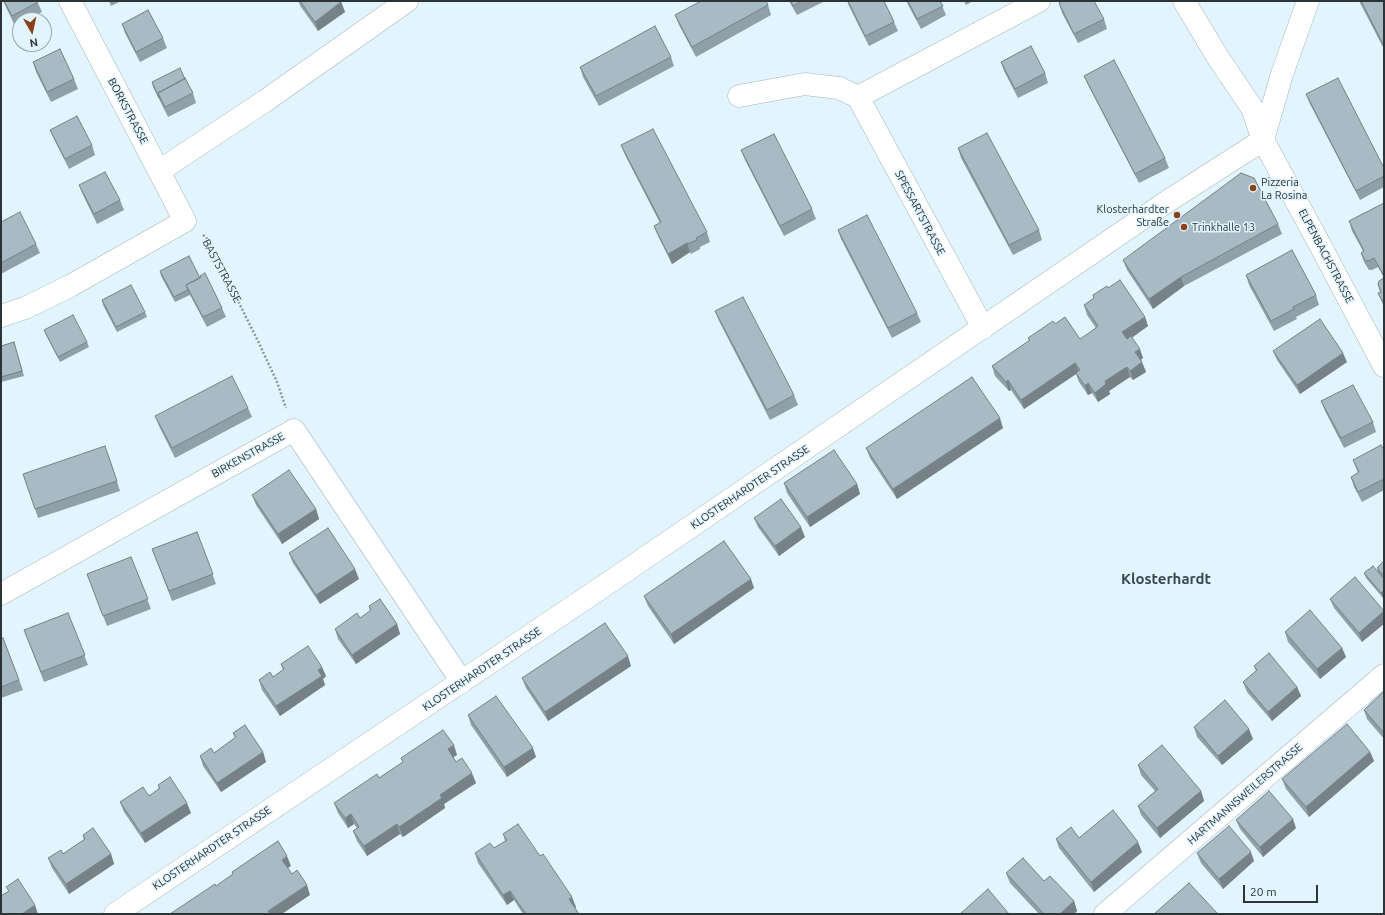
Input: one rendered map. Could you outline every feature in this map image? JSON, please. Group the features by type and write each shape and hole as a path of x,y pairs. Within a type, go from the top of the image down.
{"street":[{"name":"BORKSTRASSE","path":"70,1 185,222"},
{"path":"159,171 265,101 407,1"},
{"path":"739,96 805,84 839,88 858,97 1039,1"},
{"name":"ELPENBACHSTRASSE","path":"1184,1 1217,56 1252,108 1263,140 1384,366"},
{"path":"1263,140 1282,74 1308,1"},
{"name":"SPESSARTSTRASSE","path":"858,97 983,328"},
{"name":"KLOSTERHARDTER STRASSE","path":"115,914 462,682 1168,201 1263,140"},
{"path":"1,316 25,308 70,286 185,222"},
{"name":"BIRKENSTRASSE","path":"1,594 294,430 462,682"},
{"name":"HARTMANNSWEILERSTRASSE","path":"1105,914 1384,674"}],"path":[{"name":"BASTSTRASSE","path":"185,222 206,238 277,382 294,430"}],"building":[{"path":"4,1 38,2 19,12 12,12 12,16"},
{"path":"300,1 341,1 341,2 315,22"},
{"path":"701,1 766,1 768,5 692,47 675,15"},
{"path":"791,1 802,1 793,6"},
{"path":"848,1 884,1 894,22 865,36"},
{"path":"908,1 940,1 943,6 917,19"},
{"path":"1063,1 1094,1 1104,19 1074,34 1059,3"},
{"path":"1361,1 1384,1 1384,46"},
{"path":"148,10 163,38 136,52 122,24"},
{"path":"655,26 671,57 596,96 580,67"},
{"path":"1031,46 1045,73 1015,89 1001,62"},
{"path":"60,49 74,79 47,92 33,62"},
{"path":"1114,60 1165,158 1135,174 1084,76"},
{"path":"180,68 185,79 158,93 159,98 152,82"},
{"path":"185,78 193,93 165,107 158,93"},
{"path":"1338,78 1384,168 1384,176 1356,191 1306,94"},
{"path":"77,116 92,145 65,159 50,130"},
{"path":"653,129 707,232 696,238 697,240 687,243 668,254 654,226 661,222 621,145"},
{"path":"987,133 1039,230 1009,245 958,148"},
{"path":"774,134 812,209 780,226 741,150"},
{"path":"105,172 120,200 94,214 79,185"},
{"path":"1241,173 1254,178 1278,224 1181,277 1149,299 1123,260"},
{"path":"1384,203 1384,276 1374,258 1368,261 1365,260 1361,253 1364,251 1349,221"},
{"path":"20,212 36,244 1,263 1,222"},
{"path":"867,215 917,313 888,328 838,230"},
{"path":"1292,250 1316,295 1271,321 1246,275"},
{"path":"189,256 200,278 186,285 188,290 174,297 160,271"},
{"path":"205,273 222,308 203,317 186,285 201,277 200,276"},
{"path":"1384,278 1384,304 1378,293 1381,292 1378,284 1379,281"},
{"path":"1120,280 1145,317 1122,332 1127,339 1131,336 1140,349 1135,352 1142,362 1130,371 1127,367 1105,381 1106,384 1095,393 1088,383 1085,386 1076,373 1080,370 1075,363 1021,400 1008,380 1006,382 992,366 1030,340 1028,338 1053,321 1055,324 1065,317 1080,339 1089,333 1098,326 1084,305 1094,298 1093,295"},
{"path":"131,285 145,312 116,327 102,300"},
{"path":"743,297 794,395 767,410 715,311"},
{"path":"73,315 87,342 58,357 44,330"},
{"path":"1320,319 1343,353 1297,385 1273,351"},
{"path":"14,342 22,371 1,377 1,346"},
{"path":"232,376 248,408 172,448 155,416"},
{"path":"972,377 1000,418 893,489 866,448"},
{"path":"1353,385 1373,422 1341,438 1321,401"},
{"path":"1381,445 1384,450 1384,479 1358,492 1351,477 1359,472 1353,460"},
{"path":"105,446 117,481 35,509 23,474"},
{"path":"834,450 857,484 807,517 784,483"},
{"path":"289,470 316,509 278,534 252,495"},
{"path":"781,499 801,527 775,546 754,518"},
{"path":"328,528 355,569 316,595 289,553"},
{"path":"197,532 213,574 169,591 152,549"},
{"path":"724,541 751,579 671,634 644,596"},
{"path":"131,557 148,599 103,616 87,574"},
{"path":"1384,561 1384,576 1377,568"},
{"path":"1373,566 1384,579 1384,590 1381,593 1364,573"},
{"path":"1355,577 1384,611 1359,633 1330,599"},
{"path":"380,599 397,624 352,655 335,629 357,613 360,618 371,610 369,606"},
{"path":"1310,610 1342,648 1317,669 1285,632"},
{"path":"68,613 85,655 41,672 24,630"},
{"path":"605,623 628,656 545,712 522,678"},
{"path":"3,638 19,680 1,687 1,639"},
{"path":"308,646 322,667 318,670 322,676 276,706 259,680 270,672 273,677 284,669 281,664"},
{"path":"1269,653 1297,687 1268,712 1243,682 1257,670 1254,666"},
{"path":"1384,691 1384,733 1364,710"},
{"path":"496,696 533,748 504,767 468,715"},
{"path":"1225,700 1249,729 1218,756 1194,727"},
{"path":"1347,724 1370,752 1306,807 1282,779"},
{"path":"245,725 263,752 217,783 200,756 211,748 214,753 236,737 233,733"},
{"path":"443,730 454,745 448,749 456,762 462,758 472,773 440,795 442,798 399,827 397,824 364,846 353,831 359,827 351,814 345,818 334,803 377,774 379,778 403,762 401,758"},
{"path":"1162,745 1201,791 1157,828 1138,806 1158,789 1138,765"},
{"path":"170,777 187,803 141,833 120,802 143,787 149,796 160,788 158,785"},
{"path":"1269,791 1293,819 1260,847 1236,820"},
{"path":"1113,810 1138,842 1091,882 1056,839 1071,827 1079,838"},
{"path":"518,824 540,856 543,854 572,897 569,899 579,914 526,914 510,891 503,895 475,853 490,843 494,848 507,840 503,834"},
{"path":"1229,826 1251,852 1219,879 1197,853"},
{"path":"93,828 111,854 66,884 48,858 61,850 63,854 85,839 83,835"},
{"path":"278,841 287,856 282,860 292,874 297,870 307,885 268,911 270,914 170,914 215,884 216,886 233,874 232,872"},
{"path":"1023,858 1044,881 1050,876 1074,901 1060,914 1044,914 1006,873"},
{"path":"18,879 35,905 22,914 1,914 1,896 9,891 6,887"},
{"path":"1189,883 1218,914 1154,914"},
{"path":"988,889 1009,914 960,914"}],"place":[{"name":"Pizzeria La Rosina","path":"1253,188"},
{"name":"Klosterhardter Straße","path":"1177,215"},
{"name":"Trinkhalle 13","path":"1184,227"}],"district":[{"name":"Klosterhardt","path":"1166,579"}]}
